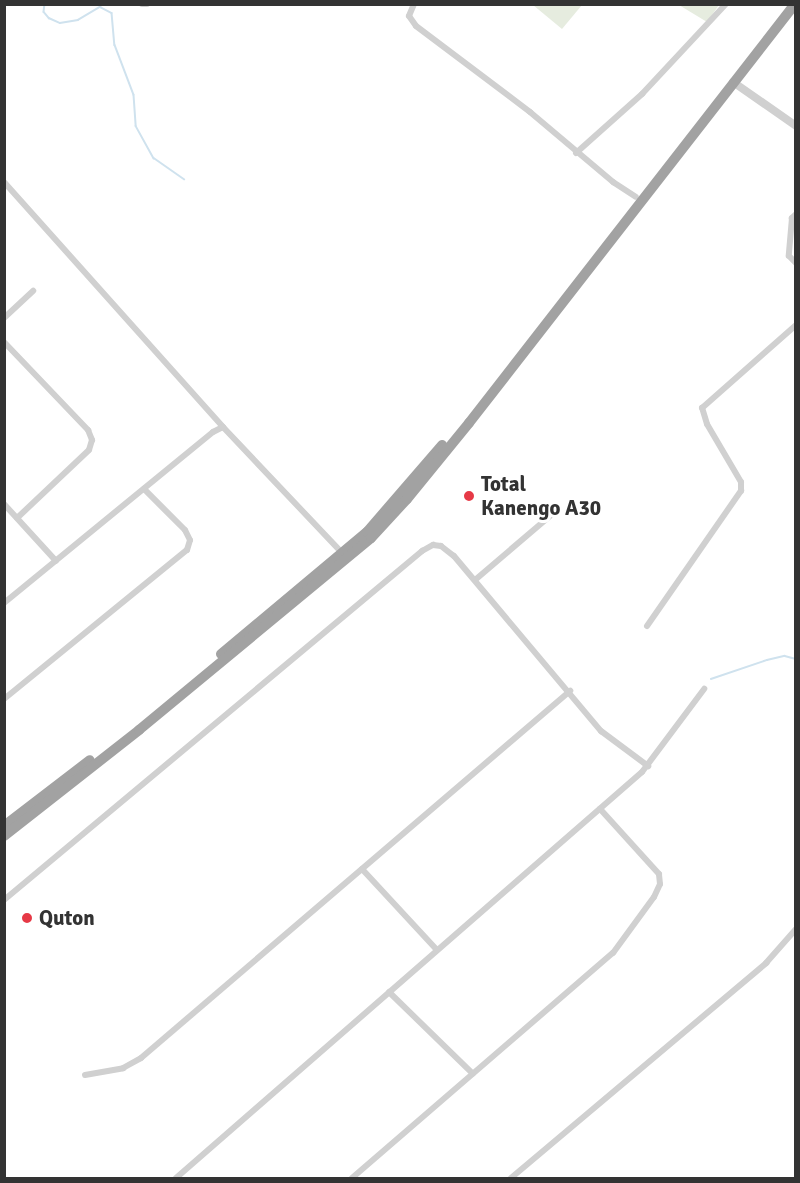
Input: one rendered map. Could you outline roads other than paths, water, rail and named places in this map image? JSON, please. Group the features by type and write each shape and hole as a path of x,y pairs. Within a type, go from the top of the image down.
{"highway":[{"path":"4,826 345,556 420,472 787,4"},
{"path":"4,836 139,730 392,516 444,455 795,4"}],"street":[{"path":"142,4 147,4"},
{"path":"414,4 409,16 416,26 516,100 576,153 636,197"},
{"path":"576,153 642,94 726,4"},
{"path":"734,82 795,126"},
{"path":"4,182 223,427 345,556"},
{"path":"795,214 792,218 789,256 795,263"},
{"path":"4,318 33,291"},
{"path":"647,626 741,491 741,482 707,424 702,408 795,325"},
{"path":"4,342 88,429 92,440 89,450 17,518"},
{"path":"4,603 213,432 223,427"},
{"path":"4,699 187,550 190,540 185,530 144,489"},
{"path":"4,504 56,561"},
{"path":"475,580 549,516"},
{"path":"4,900 422,550 433,545 441,546 454,556 602,731 648,766"},
{"path":"176,1179 648,766 704,689"},
{"path":"85,1075 123,1068 141,1058 570,691"},
{"path":"352,1179 613,953 659,889 660,880 654,866 629,844 600,809"},
{"path":"362,869 437,950"},
{"path":"511,1179 766,963 795,929"},
{"path":"389,992 473,1074"}],"waterway":[{"path":"45,4 44,12 49,18 60,23 78,20 100,7 112,13 115,45 134,95 136,126 154,158 184,179"},
{"path":"711,679 767,660 785,656 796,659"}],"place":[{"name":"Total Kanengo A30","path":"469,496"},
{"name":"Quton","path":"27,918"}]}
